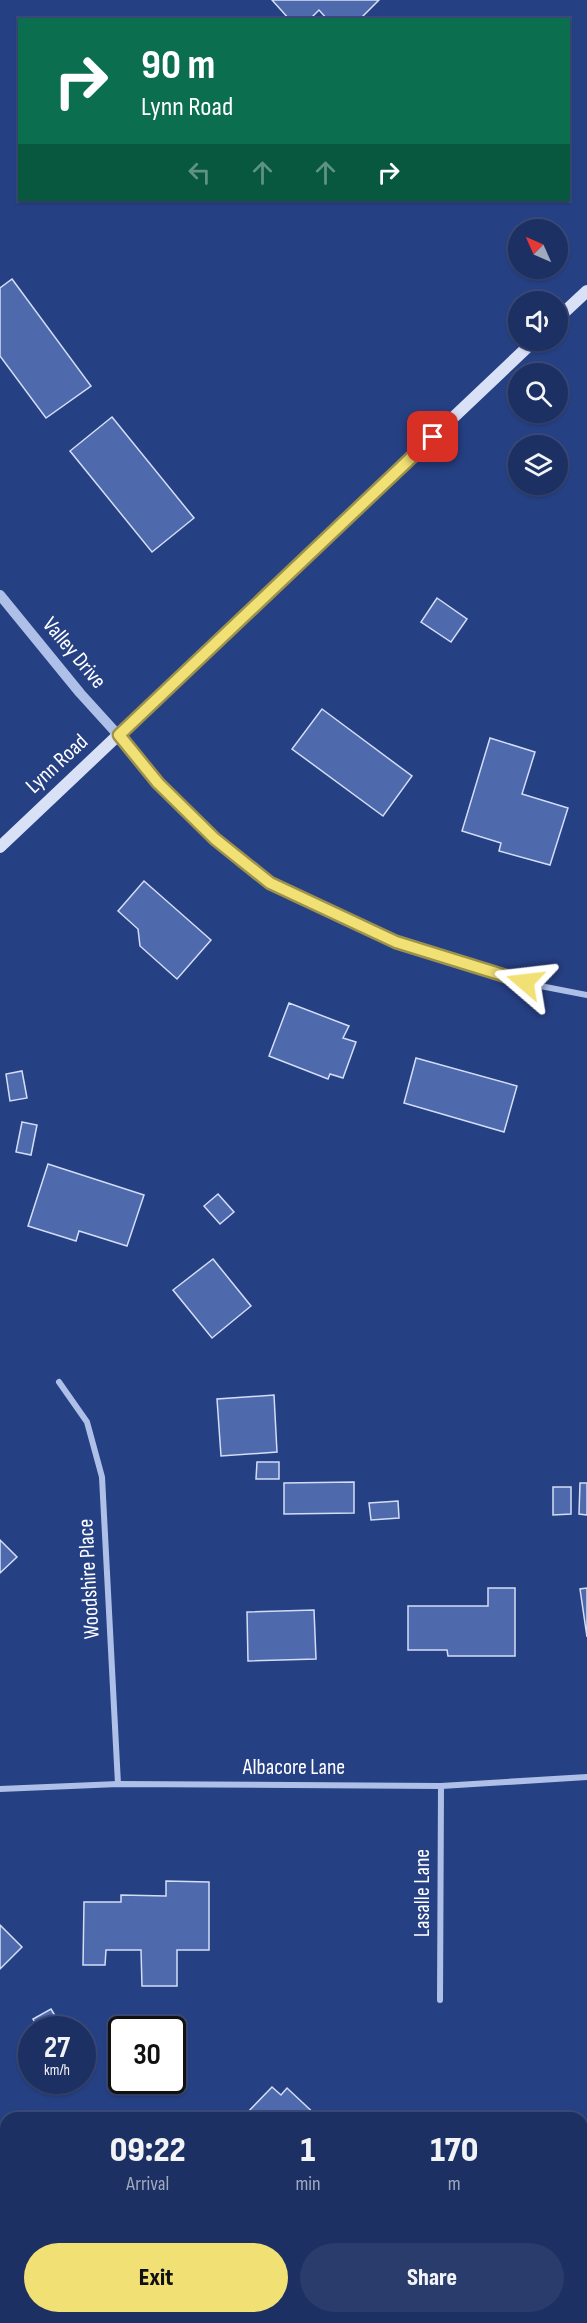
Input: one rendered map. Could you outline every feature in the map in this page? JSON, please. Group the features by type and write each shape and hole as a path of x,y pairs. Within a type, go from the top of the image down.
{"main road":[{"path":"568,309 587,291"},
{"name":"Lynn Road","path":"0,847 523,351"}],"street":[{"name":"Valley Drive","path":"0,595 80,693 119,735"},
{"path":"119,735 158,783 215,839 270,883 396,942 525,982 587,996"},
{"name":"Woodshire Place","path":"59,1382 87,1422 102,1477 118,1784"},
{"name":"Albacore Lane","path":"0,1789 118,1784 441,1786 587,1777"},
{"name":"Lasalle Lane","path":"440,2000 441,1786"}],"building":[{"path":"272,0 379,0 361,18 326,18 319,10 311,18 288,18"},
{"path":"12,279 91,386 46,418 0,356 0,288"},
{"path":"112,417 194,518 152,552 70,451"},
{"path":"437,598 467,619 451,642 421,622"},
{"path":"322,709 412,776 383,816 292,749"},
{"path":"490,738 535,752 522,794 568,808 550,865 499,851 501,843 462,831"},
{"path":"144,881 211,940 177,979 140,946 138,929 118,911"},
{"path":"289,1003 349,1026 343,1038 356,1042 343,1078 330,1074 328,1079 269,1056"},
{"path":"416,1058 517,1086 504,1132 404,1103"},
{"path":"22,1071 27,1098 10,1101 6,1074"},
{"path":"22,1122 37,1125 31,1155 16,1152"},
{"path":"48,1164 144,1195 127,1246 79,1231 76,1241 28,1226"},
{"path":"218,1194 234,1212 220,1224 204,1206"},
{"path":"213,1259 251,1306 212,1338 173,1290"},
{"path":"274,1395 277,1452 221,1456 217,1399"},
{"path":"257,1462 279,1462 279,1479 256,1479"},
{"path":"354,1482 354,1513 284,1514 284,1483"},
{"path":"580,1483 587,1483 587,1515 579,1514"},
{"path":"553,1487 571,1487 571,1514 553,1515"},
{"path":"398,1501 399,1518 371,1520 369,1503"},
{"path":"0,1540 17,1557 0,1573"},
{"path":"488,1588 515,1588 515,1656 448,1656 447,1650 408,1650 408,1606 488,1606"},
{"path":"587,1588 587,1637 580,1589"},
{"path":"314,1610 316,1659 248,1661 247,1612"},
{"path":"166,1881 209,1882 209,1950 177,1950 177,1986 142,1986 141,1950 106,1950 105,1965 83,1965 84,1902 121,1902 121,1895 166,1896"},
{"path":"0,1925 22,1947 0,1969"},
{"path":"51,2009 55,2016 38,2016"},
{"path":"272,2087 281,2095 287,2088 313,2112 248,2112"}],"route":[{"path":"433,437 119,735 158,783 215,839 270,883 396,942 525,982"}]}
